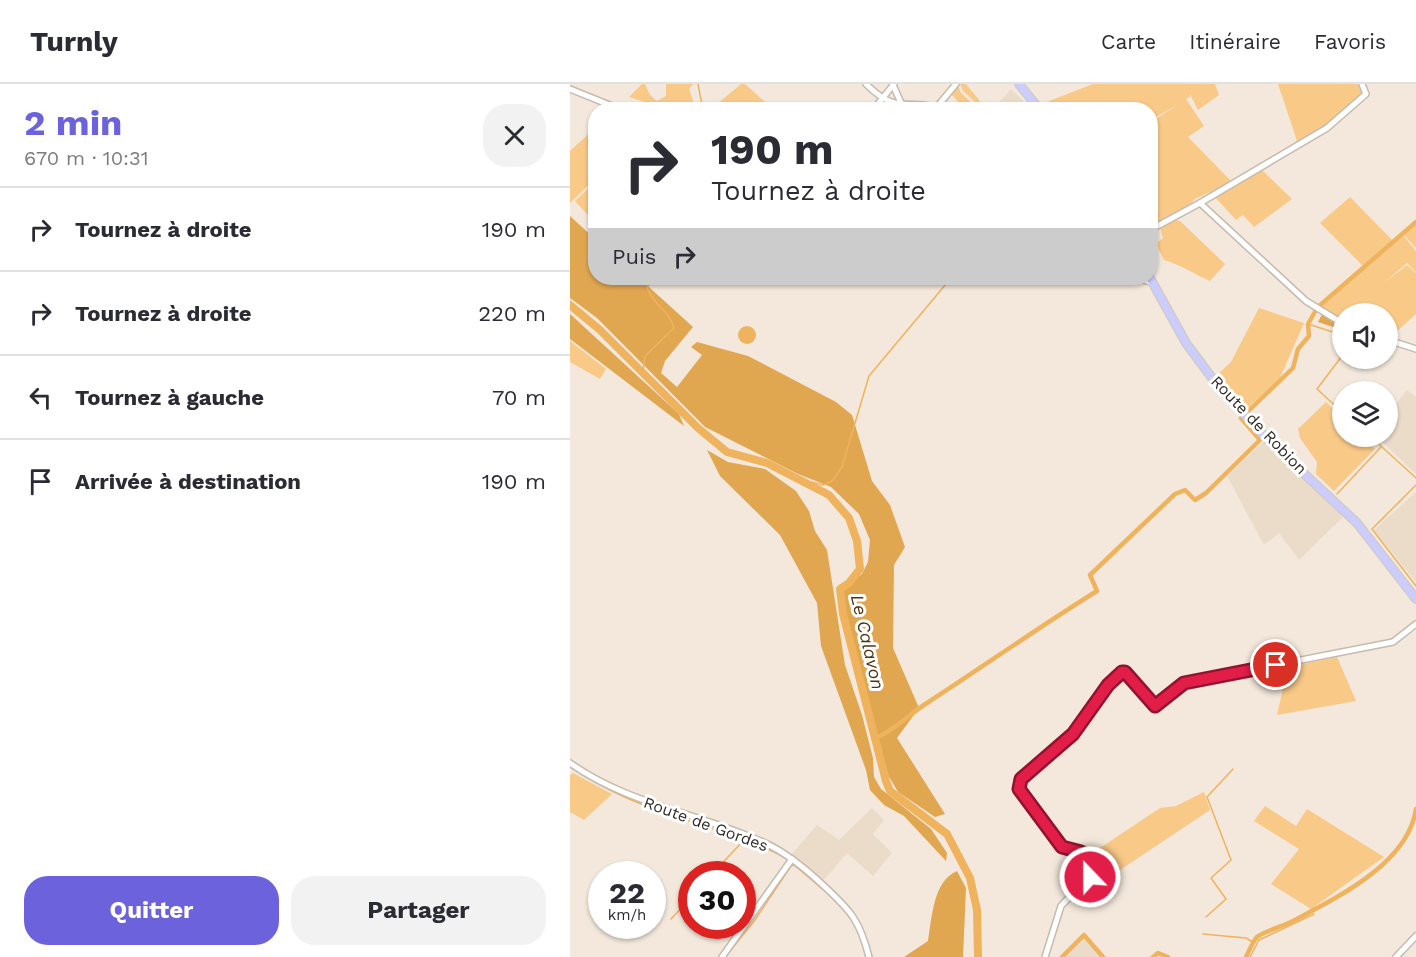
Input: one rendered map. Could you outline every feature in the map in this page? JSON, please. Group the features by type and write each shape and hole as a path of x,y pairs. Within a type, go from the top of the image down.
{"main road":[{"path":"1019,84 1034,102"},
{"name":"Route de Robion","path":"1154,285 1186,343 1212,378 1268,440 1357,523 1416,591"},
{"name":"Route de Robion","path":"1387,558 1416,599"}],"street":[{"path":"866,84 883,99 892,102"},
{"path":"941,102 956,84"},
{"path":"1158,226 1327,128 1366,94 1362,84"},
{"path":"880,102 894,85"},
{"path":"894,85 901,102"},
{"path":"570,89 602,102"},
{"path":"1200,203 1306,302 1332,317"},
{"path":"1398,343 1416,349"},
{"path":"1045,957 1061,906 1092,873 1081,852 1067,850 1051,834 1019,789 1018,783 1073,734 1117,675 1125,672 1151,705 1159,706 1184,683 1393,642 1416,624"},
{"name":"Route de Gordes","path":"570,763 623,793 765,843 792,859 854,915 862,930 869,957"},
{"path":"722,957 792,859"},
{"path":"1396,957 1416,936"}],"shaded area":[{"path":"642,84 645,84 650,95 657,101 666,96 666,84 693,84 689,89 694,102 645,102 629,97"},
{"path":"741,84 745,84 765,102 719,102"},
{"path":"960,84 966,84 980,101 975,102 963,91"},
{"path":"1093,84 1215,84 1219,95 1198,110 1190,94 1190,97 1186,99 1204,126 1188,137 1232,182 1195,199 1190,205 1158,223 1158,118 1179,104 1158,116 1158,102 1047,102"},
{"path":"1278,84 1360,84 1364,91 1327,125 1298,144"},
{"path":"958,85 961,93 971,102 958,102 951,94"},
{"path":"1011,89 1025,102 999,102"},
{"path":"588,134 588,186 570,203 570,151"},
{"path":"1261,169 1292,199 1254,227 1243,215 1236,220 1214,196"},
{"path":"588,189 588,215 575,201"},
{"path":"1350,197 1392,240 1363,266 1320,223"},
{"path":"570,216 588,233 588,285 647,285 693,327 665,361 661,373 677,387 702,355 691,347 697,342 748,356 836,402 852,415 872,481 890,505 905,547 894,565 893,648 919,708 897,738 945,814 935,817 898,792 888,775 865,693 841,591 862,574 868,562 870,540 859,514 831,487 798,474 705,427 597,318 570,298"},
{"path":"1173,219 1180,221 1225,264 1210,281 1164,260 1158,248 1158,242 1163,238 1160,227"},
{"path":"1416,224 1416,248 1403,234"},
{"path":"1403,235 1416,251 1416,272 1407,263 1384,283 1407,265 1416,273 1416,314 1398,330 1398,303 1332,303 1332,314 1320,308"},
{"path":"1259,308 1304,323 1280,378 1246,409 1216,376 1231,362"},
{"path":"570,314 679,414 684,426 570,339"},
{"path":"1322,314 1332,320 1332,327 1318,322"},
{"path":"743,326 751,326 756,331 754,342 743,344 738,339 738,331"},
{"path":"570,341 606,369 600,379 570,362"},
{"path":"1407,390 1416,397 1416,474 1388,447 1398,447 1398,402"},
{"path":"1326,402 1332,408 1332,447 1373,447 1375,449 1334,491 1316,474 1317,462 1300,438 1298,429"},
{"path":"1263,442 1344,516 1299,560 1279,533 1264,545 1227,476"},
{"path":"707,450 728,462 765,469 796,491 809,511 815,531 827,550 845,665 862,715 873,758 874,777 881,789 931,829 947,853 946,861 904,816 884,805 870,790 866,770 821,646 817,603 780,535 720,476"},
{"path":"1416,492 1416,582 1374,530"},
{"path":"1337,657 1356,701 1277,715 1288,667"},
{"path":"573,773 612,794 584,820 570,812 570,775"},
{"path":"1204,792 1210,810 1108,878 1091,854 1160,808 1176,806"},
{"path":"1265,806 1296,826 1307,809 1384,857 1311,909 1271,884 1299,849 1254,821"},
{"path":"872,808 884,820 873,834 892,853 873,876 847,853 823,881 791,855 817,825 839,840"},
{"path":"957,871 966,888 963,957 904,957 928,941 938,891 949,876"},
{"path":"1084,936 1102,957 1063,957"}],"waterway":[{"path":"698,84 701,102"},
{"path":"1318,307 1416,222"},
{"path":"643,371 645,356 674,328 669,317 649,293 647,287 649,285"},
{"path":"808,485 812,482 823,485 832,481 842,467 869,376 945,285"},
{"name":"Le Calavon","path":"570,305 600,330 698,428 727,452 767,463 829,495 849,518 857,541 860,569 849,583 840,589 843,614 886,781 890,791 947,834 970,878 977,910 978,957"},
{"path":"874,739 1097,591 1090,575 1175,494 1185,490 1195,500 1206,493 1260,440 1241,418 1293,368 1298,349 1309,336 1308,324 1316,310"},
{"path":"1308,324 1332,332"},
{"path":"1332,369 1317,389 1332,403"},
{"path":"1337,494 1381,447"},
{"path":"1382,447 1416,478"},
{"path":"1416,485 1372,529 1416,586"},
{"path":"570,766 585,775"},
{"path":"1206,917 1226,899 1211,878 1231,860 1207,797 1233,769"},
{"path":"594,781 640,804 739,838 786,858"},
{"path":"1246,957 1257,937 1328,902 1385,863 1410,829 1416,809"},
{"path":"724,861 744,840"},
{"path":"726,956 755,920 791,866 794,865 826,892"},
{"path":"671,919 678,912"},
{"path":"1250,957 1259,940 1314,914"},
{"path":"1203,934 1246,938 1254,943"},
{"path":"1062,957 1084,935 1103,957"},
{"path":"864,949 866,957"},
{"path":"1153,957 1158,953 1168,957"}],"route":[{"path":"1090,877 1092,873 1081,852 1062,847 1019,789 1018,783 1021,779 1073,734 1108,685 1122,672 1125,672 1151,705 1159,706 1184,683 1276,665"}]}
